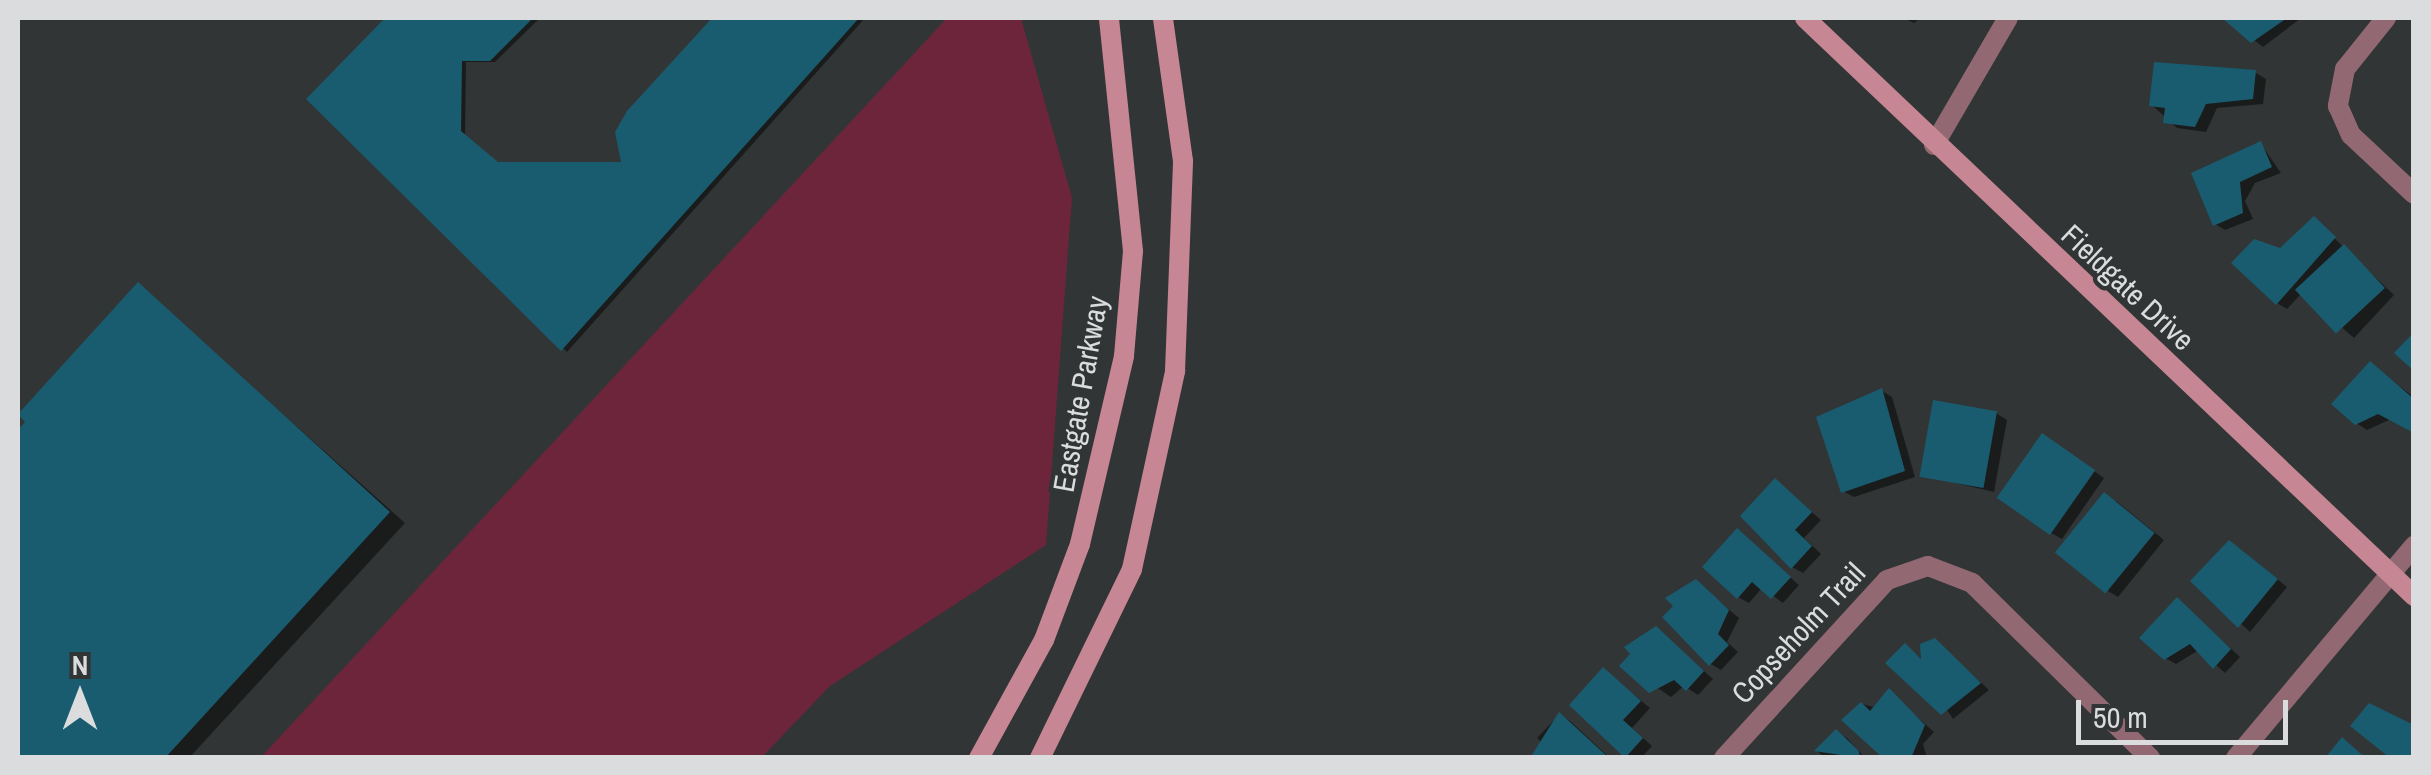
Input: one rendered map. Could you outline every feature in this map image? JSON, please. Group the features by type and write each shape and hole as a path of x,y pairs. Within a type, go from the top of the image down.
{"main road":[{"name":"Eastgate Parkway","path":"979,758 1044,640 1080,544 1124,356 1134,251 1109,18"},
{"path":"1040,758 1132,569 1174,370 1183,160 1163,18"},
{"name":"Fieldgate Drive","path":"1805,18 2414,596"}],"street":[{"path":"1934,144 2008,18"},
{"path":"2386,18 2344,69 2338,106 2351,134 2414,194"},
{"path":"2236,758 2414,546"},
{"name":"Copseholm Trail","path":"1724,758 1887,580 1928,566 1972,583 2150,758"}],"shaded area":[{"path":"947,18 1021,18 1072,198 1046,545 830,686 762,757 261,757"}],"building":[{"path":"385,18 533,18 490,61 462,61 461,131 498,162 621,162 615,132 627,111 712,18 859,18 561,351 306,99"},
{"path":"2222,18 2287,18 2251,43"},
{"path":"2154,62 2256,70 2253,99 2206,104 2195,127 2163,123 2165,108 2149,106"},
{"path":"2261,141 2272,167 2240,182 2243,213 2213,226 2191,173"},
{"path":"2314,216 2336,237 2276,305 2231,263 2254,239 2280,248"},
{"path":"2344,244 2385,288 2336,334 2295,290"},
{"path":"138,282 390,512 165,758 18,758 18,430 25,422 18,414"},
{"path":"2414,332 2414,371 2394,353"},
{"path":"2370,361 2414,399 2414,433 2378,414 2355,425 2331,404"},
{"path":"1882,388 1905,471 1841,493 1816,417"},
{"path":"1933,400 1997,411 1983,488 1919,477"},
{"path":"2042,433 2095,470 2050,535 1997,498"},
{"path":"1775,478 1812,512 1795,530 1812,546 1791,569 1740,516"},
{"path":"2104,492 2155,533 2105,594 2055,553"},
{"path":"1737,528 1791,577 1771,599 1752,582 1737,599 1702,567"},
{"path":"2229,540 2278,579 2238,628 2190,581"},
{"path":"1696,579 1729,610 1718,634 1729,645 1709,666 1662,617 1673,606 1665,598"},
{"path":"2177,597 2231,649 2213,669 2190,644 2164,660 2139,638"},
{"path":"1656,626 1704,671 1686,691 1674,680 1649,693 1619,666 1630,654 1624,647"},
{"path":"1935,638 1981,683 1941,715 1885,663 1905,643 1921,659 1920,644"},
{"path":"1603,667 1641,701 1623,720 1643,738 1625,758 1569,705"},
{"path":"1889,688 1925,725 1911,758 1883,758 1841,720 1861,702 1870,711"},
{"path":"2369,703 2414,725 2414,758 2390,758 2350,726"},
{"path":"1559,712 1609,758 1530,758"},
{"path":"1836,729 1858,750 1861,758 1814,751"},
{"path":"2342,737 2361,754 2369,758 2325,758"}]}
